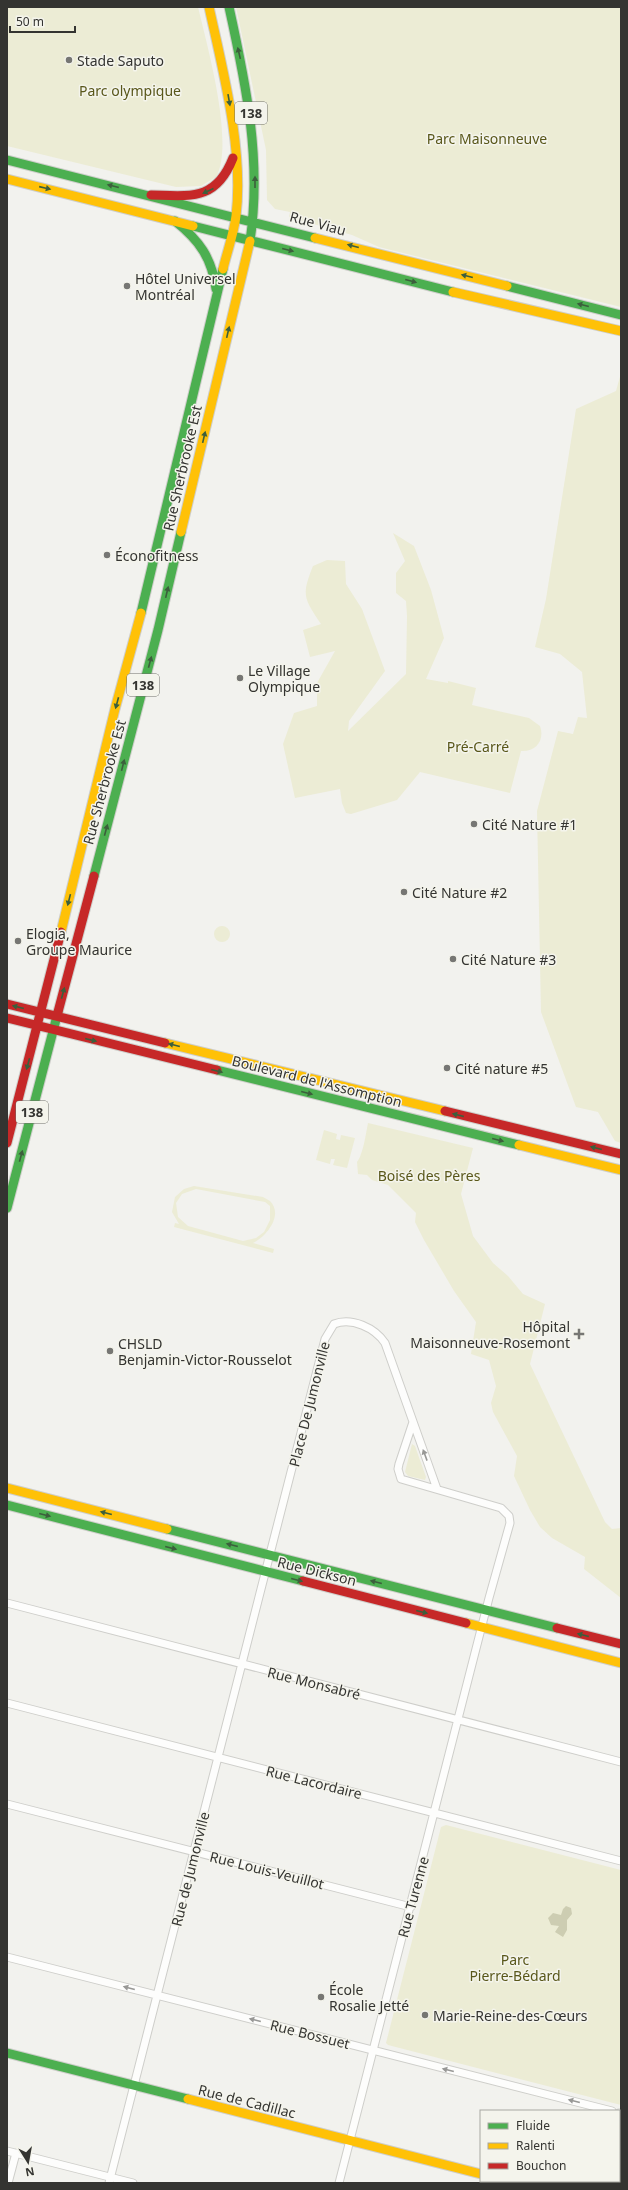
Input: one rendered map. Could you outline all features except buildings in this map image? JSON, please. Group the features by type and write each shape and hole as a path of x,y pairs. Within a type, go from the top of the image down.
{"main road":[{"name":"Rue Sherbrooke Est","path":"7,1143 38,1026 176,471 236,216 235,149 230,103 209,7"},
{"name":"Rue Sherbrooke Est","path":"7,1208 160,622 254,220 255,175 253,128 247,89 228,7"},
{"path":"151,195 190,196 212,190 226,177 235,149"},
{"name":"Rue Viau","path":"7,160 254,220 621,315"},
{"path":"7,179 436,288 621,331"},
{"path":"176,221 193,235 208,254 214,271 217,298"},
{"path":"176,471 195,475"},
{"name":"Boulevard de l'Assomption","path":"7,1004 621,1154"},
{"name":"Boulevard de l'Assomption","path":"7,1018 621,1170"},
{"name":"Rue Dickson","path":"7,1488 621,1644"},
{"name":"Rue Dickson","path":"7,1505 621,1663"},
{"name":"Rue de Cadillac","path":"7,2054 480,2174"}],"street":[{"name":"Place De Jumonville","path":"270,1555 325,1339 332,1325 344,1321 358,1324 379,1334 385,1343 437,1489"},
{"path":"413,1422 399,1464 399,1475 406,1482 437,1489 501,1508 509,1516 510,1523 486,1610"},
{"name":"Rue de Jumonville","path":"110,2180 270,1555"},
{"name":"Rue Monsabré","path":"7,1603 621,1762"},
{"name":"Rue Turenne","path":"339,2183 436,1813 486,1610"},
{"name":"Rue Lacordaire","path":"7,1704 621,1861"},
{"name":"Rue Louis-Veuillot","path":"7,1804 411,1907"},
{"name":"Rue Bossuet","path":"7,1957 589,2108 604,2110"},
{"path":"7,2151 110,2180 133,2183"},
{"path":"8,2183 16,2154"}],"green space":[{"name":"Parc olympique","path":"7,7 198,7 213,69 221,119 221,162 216,177 201,186 176,187 7,146"},
{"name":"Parc Maisonneuve","path":"236,7 621,7 621,307 379,247 352,235 289,217 290,212 275,209 267,200 266,150"},
{"path":"621,373 621,1143 615,1141 598,1112 576,1107 541,1012 537,811 558,731 573,734 578,717 587,718 582,672 560,654 535,647 546,599 576,409 616,391"},
{"name":"Pré-Carré","path":"393,533 414,546 431,590 444,638 426,679 448,683 448,681 476,688 472,705 529,718 540,726 541,736 538,744 531,749 521,751 510,793 420,772 397,800 351,814 346,813 342,803 340,789 295,798 283,744 294,713 317,706 317,683 335,651 310,657 303,630 321,624 311,608 306,596 309,576 313,566 327,560 345,561 346,584 362,609 385,671 349,721 348,731 406,674 406,601 396,593 396,573 405,561"},
{"path":"222,926 229,931 230,934 225,941 222,942 215,937 214,934 219,927"},
{"name":"Boisé des Pères","path":"368,1123 473,1148 461,1194 473,1236 493,1263 508,1276 523,1294 545,1304 530,1364 605,1522 612,1529 621,1528 621,1598 584,1569 585,1557 552,1538 540,1527 530,1510 514,1476 517,1456 493,1412 491,1403 496,1386 489,1360 471,1354 476,1322 454,1291 424,1240 415,1222 416,1213 388,1185 372,1180 367,1175 358,1174 357,1162 363,1149"},
{"path":"324,1130 337,1134 336,1139 340,1140 341,1135 355,1138 347,1168 333,1165 335,1159 331,1159 330,1164 316,1160"},
{"path":"194,1186 263,1197 270,1201 274,1207 275,1213 272,1225 263,1236 253,1243 274,1249 273,1253 174,1227 175,1223 179,1224 172,1212 175,1197 184,1189","holes":["196,1189 265,1202 270,1206 270,1220 264,1232 256,1238 243,1241 188,1226 178,1217 176,1203 182,1194"]},
{"path":"412,1444 415,1446 426,1477 425,1480 408,1476 405,1472"},
{"name":"Parc Pierre-Bédard","path":"446,1825 621,1870 621,2105 388,2045 386,2043 441,1827"}],"shaded area":[{"path":"566,1906 571,1908 572,1914 567,1920 567,1930 563,1937 555,1932 559,1926 551,1925 548,1918 553,1913 561,1915"}],"traffic: fast":[{"path":"229,7 246,94 253,152 254,182 250,241"},
{"path":"7,160 315,238"},
{"path":"175,221 191,235 203,250 208,259 216,289"},
{"path":"193,226 453,292"},
{"path":"141,613 223,269"},
{"path":"507,286 621,315"},
{"path":"94,876 158,630 181,532"},
{"path":"7,1208 58,1012"},
{"path":"217,1070 519,1145"},
{"path":"7,1505 303,1581"},
{"path":"167,1529 557,1628"},
{"path":"7,2053 188,2099"}],"traffic: slow":[{"path":"209,7 231,111 237,165 238,191 236,216 223,269"},
{"path":"7,179 193,226"},
{"path":"315,238 507,286"},
{"path":"181,532 250,241"},
{"path":"453,292 621,331"},
{"path":"61,932 115,709 141,613"},
{"path":"165,1043 445,1111"},
{"path":"519,1145 621,1170"},
{"path":"7,1488 167,1529"},
{"path":"466,1623 621,1663"},
{"path":"188,2099 480,2174"}],"traffic: jam":[{"path":"151,195 190,195 201,193 210,189 219,182 233,158"},
{"path":"58,1012 94,876"},
{"path":"7,1143 61,932"},
{"path":"7,1004 165,1043"},
{"path":"7,1018 217,1070"},
{"path":"445,1111 621,1154"},
{"path":"303,1581 466,1623"},
{"path":"557,1628 621,1644"},
{"path":"511,2182 515,2183"}],"place":[{"name":"Stade Saputo","path":"69,60"},
{"name":"Hôtel Universel Montréal","path":"127,286"},
{"name":"Éconofitness","path":"107,555"},
{"name":"Le Village Olympique","path":"240,678"},
{"name":"Cité Nature #1","path":"474,824"},
{"name":"Cité Nature #2","path":"404,892"},
{"name":"Elogia, Groupe Maurice","path":"18,941"},
{"name":"Cité Nature #3","path":"453,959"},
{"name":"Cité nature #5","path":"447,1068"},
{"name":"Hôpital Maisonneuve-Rosemont","path":"579,1334"},
{"name":"CHSLD Benjamin-Victor-Rousselot","path":"110,1351"},
{"name":"École Rosalie Jetté","path":"321,1997"},
{"name":"Marie-Reine-des-Cœurs","path":"425,2015"}]}
